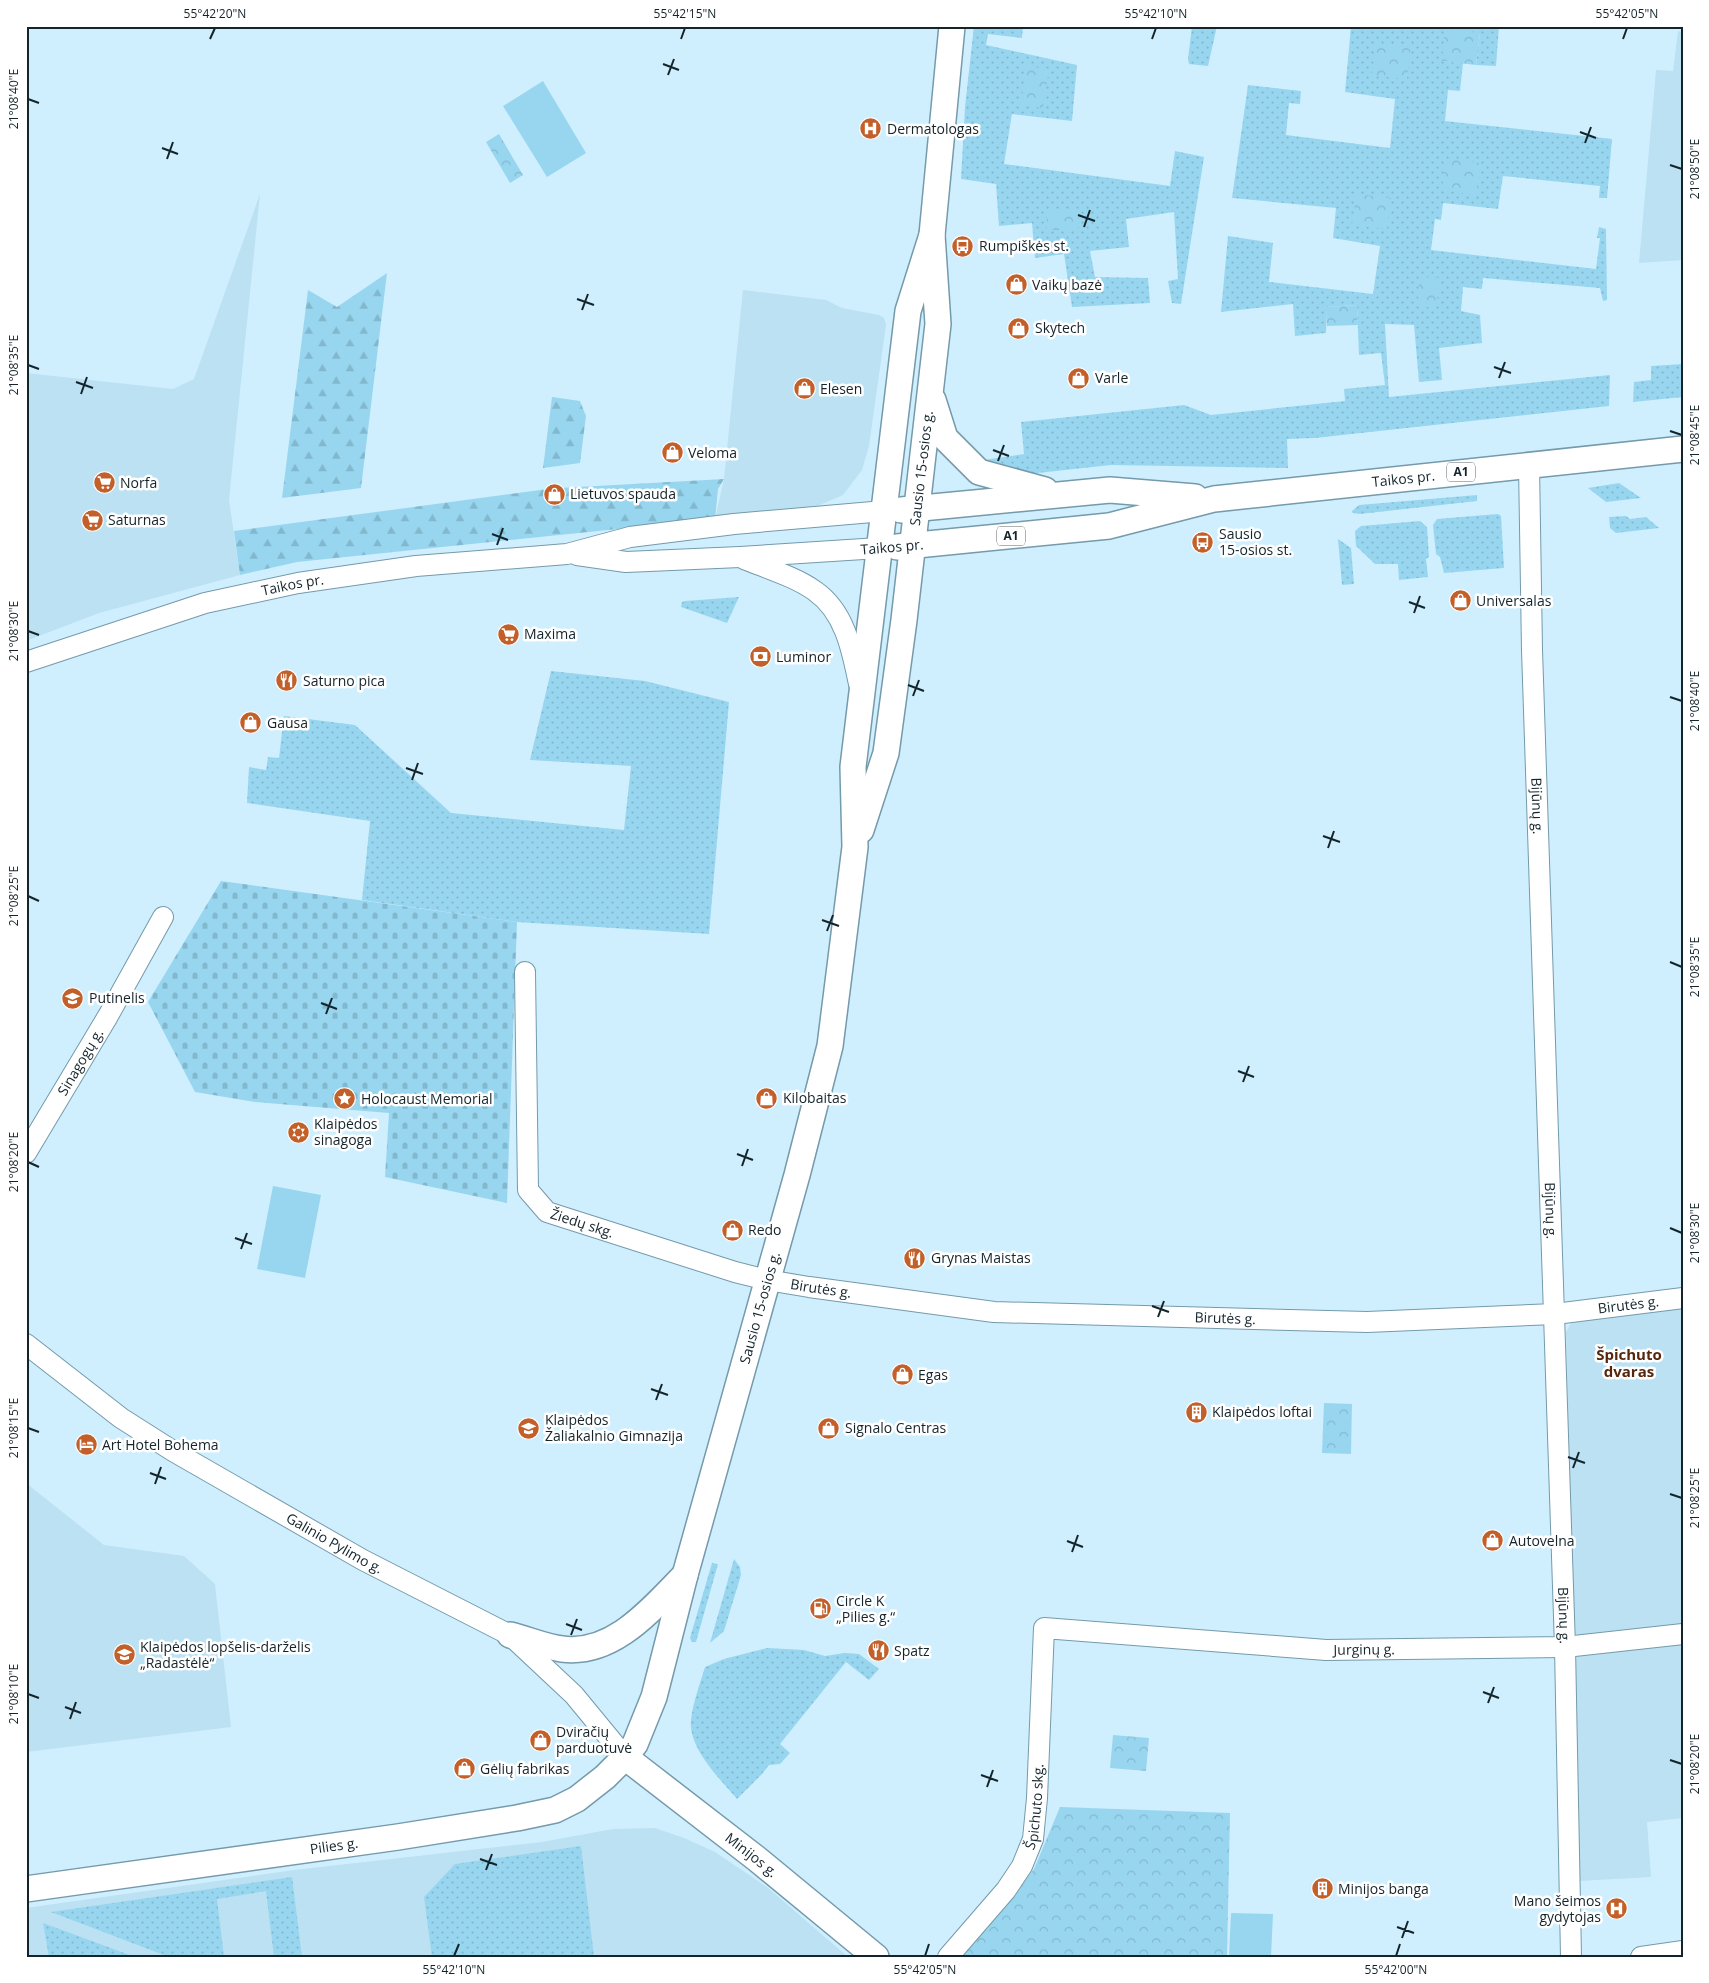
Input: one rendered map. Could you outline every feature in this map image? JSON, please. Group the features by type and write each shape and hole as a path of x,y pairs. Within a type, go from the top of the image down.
{"main road":[{"name":"Sausio 15-osios g.","path":"855,847 886,753 917,509 938,324 932,235 952,26"},
{"name":"Sausio 15-osios g.","path":"625,1758 643,1728 654,1697 685,1575 797,1175 830,1046 855,847 853,767 908,311 932,235"},
{"path":"930,390 945,438 979,472 1062,494"},
{"name":"Taikos pr.","path":"879,548 1109,526 1214,499 1683,449"},
{"name":"Taikos pr.","path":"884,511 1110,490 1214,499"},
{"path":"510,1635 562,1649 589,1648 612,1640 629,1628 685,1575"},
{"name":"Pilies g.","path":"26,1889 398,1837 555,1810 577,1799 625,1758"},
{"name":"Minijos g.","path":"625,1758 758,1859 876,1957"}],"street":[{"name":"Bijūnų g.","path":"1529,465 1532,650 1565,1647 1571,1957"},
{"name":"Taikos pr.","path":"26,662 205,603 298,583 416,566 567,554 630,537 734,524 884,511"},
{"name":"Taikos pr.","path":"567,554 626,562 879,548"},
{"path":"740,557 814,590 830,604 842,624 852,652 861,698"},
{"name":"Sinagogų g.","path":"26,1154 103,1024 163,917"},
{"name":"Žiedų skg.","path":"525,972 528,1190 547,1212 735,1272 767,1280"},
{"name":"Birutės g.","path":"767,1280 994,1312 1367,1322 1555,1314 1683,1298"},
{"name":"Galinio Pylimo g.","path":"26,1344 121,1418 173,1452 364,1560 510,1635 574,1695 625,1758"},
{"name":"Jurginų g.","path":"1044,1628 1326,1650 1565,1647 1683,1634"},
{"name":"Špichuto skg.","path":"948,1957 1006,1890 1022,1866 1033,1839 1037,1798 1044,1628"},
{"path":"1642,1957 1683,1951"}],"shaded area":[{"path":"1678,31 1683,32 1683,260 1639,263 1656,70 1673,71"},
{"path":"260,194 229,500 240,575 99,613 26,641 26,373 173,389 194,379"},
{"path":"743,290 826,300 842,308 879,315 884,318 886,325 869,446 862,470 843,495 815,507 715,519 724,479"},
{"path":"1683,1308 1683,1818 1647,1822 1651,1877 1579,1881 1566,1332 1571,1323 1581,1319"},
{"name":"Klaipėdos lopšelis-darželis „Radastėlė“","path":"26,1483 104,1545 184,1556 215,1584 231,1727 26,1752"},
{"path":"655,1828 715,1852 767,1887 848,1957 26,1957 26,1908 294,1870 542,1842 613,1829"}],"green space":[{"path":"974,26 1023,26 1022,38 988,34 986,45 1077,65 1072,121 1012,114 1004,164 1170,186 1175,151 1204,157 1181,304 1172,303 1168,281 1178,279 1174,212 1126,219 1129,247 1090,251 1095,277 1148,278 1150,303 1072,307 1064,254 1035,258 1032,223 999,226 996,184 961,179 965,107"},
{"path":"1192,26 1217,26 1208,66 1189,64"},
{"path":"1351,26 1499,26 1496,66 1476,65 1480,33 1442,61 1463,63 1460,91 1448,90 1445,121 1612,139 1607,198 1599,198 1600,186 1503,176 1498,209 1443,203 1441,220 1435,219 1431,250 1596,269 1600,238 1597,238 1599,227 1606,229 1607,300 1603,301 1600,288 1483,278 1482,289 1463,287 1461,311 1480,315 1482,343 1439,348 1442,380 1419,382 1414,325 1385,324 1389,397 1610,375 1609,406 1315,438 1287,439 1288,468 1111,465 1019,475 976,461 1024,454 1021,422 1184,405 1211,415 1345,401 1344,389 1385,385 1381,353 1359,355 1357,305 1327,307 1326,333 1295,336 1293,304 1221,312 1228,236 1273,243 1269,282 1373,294 1380,246 1333,238 1336,208 1232,198 1248,85 1301,91 1300,104 1289,103 1286,135 1390,148 1395,99 1345,92"},
{"path":"1445,29 1480,33 1476,65 1442,61"},
{"path":"1376,43 1411,47 1407,79 1372,75"},
{"path":"1026,66 1049,69 1043,108 1021,105"},
{"path":"543,81 586,153 547,177 503,106"},
{"path":"499,134 523,175 510,183 486,142"},
{"path":"1446,159 1480,163 1477,195 1442,190"},
{"path":"1356,194 1391,198 1387,229 1352,225"},
{"path":"1047,210 1078,211 1078,230 1047,230"},
{"path":"387,273 361,488 282,498 308,290 337,307"},
{"path":"1420,276 1440,278 1436,308 1417,306"},
{"path":"1357,305 1358,325 1327,326 1326,307"},
{"path":"1683,364 1683,397 1633,402 1634,382 1651,380 1651,366"},
{"path":"552,397 580,401 586,416 580,463 543,468"},
{"path":"724,479 718,489 715,519 297,562 240,575 234,531 548,489 549,500 560,499 560,488"},
{"path":"1619,483 1641,498 1606,502 1588,488"},
{"path":"1477,495 1477,501 1360,514 1353,513 1352,511 1359,505"},
{"path":"1498,514 1501,516 1504,568 1444,573 1440,557 1436,554 1433,525 1437,519"},
{"path":"1626,516 1630,519 1646,517 1659,528 1616,533 1610,528 1609,517"},
{"path":"1420,521 1427,527 1429,557 1426,559 1428,577 1399,580 1398,564 1375,564 1356,546 1355,531 1361,526"},
{"path":"1338,539 1351,548 1354,584 1342,585"},
{"path":"739,597 727,623 681,607 682,602 685,601"},
{"path":"551,671 645,681 729,702 709,934 517,922 362,900 370,821 247,803 249,767 266,770 268,757 279,758 284,716 355,725 451,813 624,830 631,766 530,760"},
{"path":"221,881 517,922 507,1203 385,1177 389,1113 255,1102 195,1092 148,1002"},
{"path":"273,1186 321,1195 305,1278 257,1269"},
{"path":"1324,1403 1352,1404 1351,1454 1322,1453"},
{"path":"734,1559 740,1567 741,1575 724,1631 710,1643"},
{"path":"712,1563 718,1564 696,1642 692,1642 690,1638"},
{"path":"767,1648 804,1650 825,1656 845,1653 859,1654 879,1669 869,1680 846,1662 780,1744 790,1753 780,1764 769,1765 737,1799 714,1773 700,1752 691,1731 692,1713 705,1667 724,1659"},
{"path":"1113,1735 1149,1738 1146,1771 1110,1768"},
{"path":"1060,1807 1230,1813 1227,1957 962,1957 1034,1869"},
{"path":"581,1846 594,1957 432,1957 424,1897 455,1864"},
{"path":"292,1877 302,1957 274,1957 266,1891 217,1899 224,1957 169,1957 51,1912"},
{"path":"1231,1913 1273,1914 1271,1957 1229,1957"},
{"path":"43,1923 135,1957 49,1957"}],"place":[{"name":"Dermatologas","path":"871,129"},
{"name":"Rumpiškės st.","path":"963,246"},
{"name":"Vaikų bazė","path":"1016,285"},
{"name":"Skytech","path":"1019,328"},
{"name":"Varle","path":"1079,378"},
{"name":"Elesen","path":"804,389"},
{"name":"Veloma","path":"672,453"},
{"name":"Norfa","path":"104,483"},
{"name":"Lietuvos spauda","path":"554,494"},
{"name":"Saturnas","path":"92,520"},
{"name":"Sausio 15-osios st.","path":"1203,542"},
{"name":"Universalas","path":"1460,601"},
{"name":"Maxima","path":"508,634"},
{"name":"Luminor","path":"760,657"},
{"name":"Saturno pica","path":"287,681"},
{"name":"Gausa","path":"251,723"},
{"name":"Putinelis","path":"73,998"},
{"name":"Kilobaitas","path":"767,1098"},
{"name":"Holocaust Memorial","path":"345,1099"},
{"name":"Klaipėdos sinagoga","path":"298,1132"},
{"name":"Redo","path":"732,1230"},
{"name":"Grynas Maistas","path":"915,1258"},
{"name":"Egas","path":"902,1375"},
{"name":"Klaipėdos loftai","path":"1196,1412"},
{"name":"Klaipėdos Žaliakalnio Gimnazija","path":"529,1428"},
{"name":"Signalo Centras","path":"829,1428"},
{"name":"Art Hotel Bohema","path":"86,1445"},
{"name":"Autovelna","path":"1493,1541"},
{"name":"Circle K „Pilies g.“","path":"820,1609"},
{"name":"Spatz","path":"878,1651"},
{"name":"Klaipėdos lopšelis-darželis „Radastėlė“","path":"124,1655"},
{"name":"Dviračių parduotuvė","path":"540,1740"},
{"name":"Gėlių fabrikas","path":"464,1769"},
{"name":"Minijos banga","path":"1322,1889"},
{"name":"Mano šeimos gydytojas","path":"1617,1909"}],"district":[{"name":"Špichuto dvaras","path":"1629,1364"}]}
